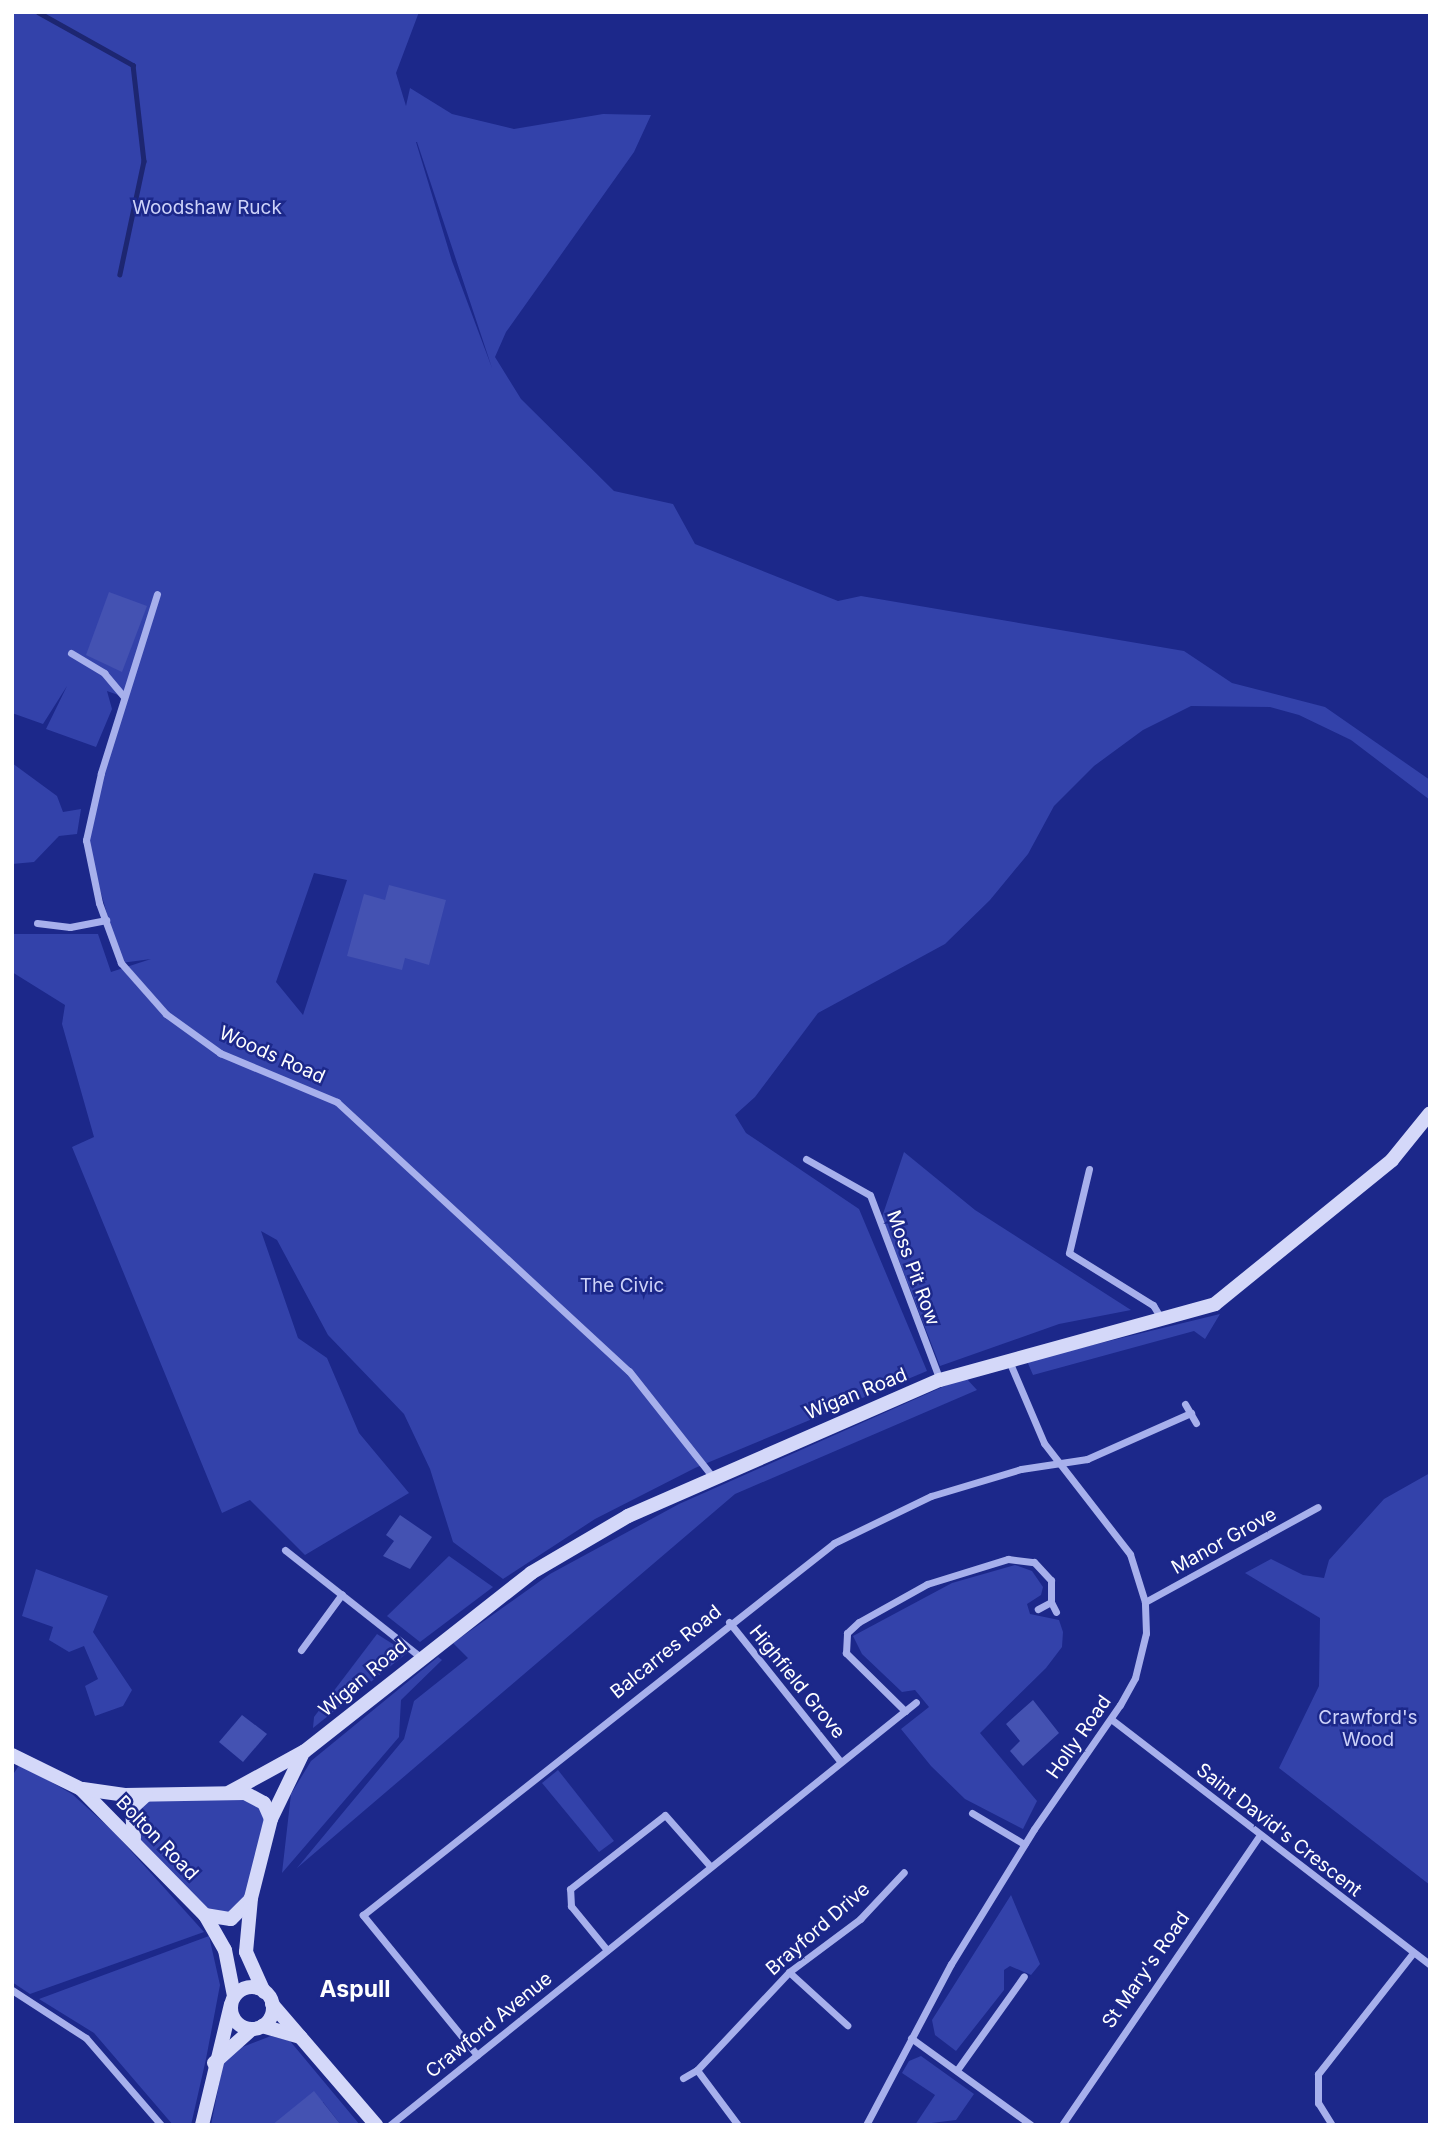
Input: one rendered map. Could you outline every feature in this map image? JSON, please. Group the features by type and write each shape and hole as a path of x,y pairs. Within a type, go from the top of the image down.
{"main road":[{"name":"Wigan Road","path":"230,1792 305,1751 419,1656 565,1551 712,1476 940,1380 1008,1357 1163,1321 1235,1292 1392,1160 1430,1113"},
{"name":"Wigan Road","path":"305,1751 271,1819 250,1898 246,1952 268,1998 376,2125"},
{"name":"Bolton Road","path":"13,1757 81,1789 134,1839 205,1915 225,1950 233,1999"},
{"name":"Bolton Road","path":"81,1789 146,1795 230,1792"},
{"path":"230,1792 258,1798 271,1819"},
{"path":"134,1839 132,1808 146,1795"},
{"path":"205,1915 231,1919 250,1898"},
{"path":"201,2125 213,2064 233,1999 245,1988 268,1998 257,2027 213,2064"},
{"path":"233,1999 235,2021 301,2037"}],"street":[{"name":"Woods Road","path":"158,594 124,697 86,840 106,919 121,964 166,1014 220,1053 337,1102 629,1371 712,1476"},
{"path":"72,653 104,673 124,697"},
{"path":"37,923 70,927 106,919"},
{"name":"Moss Pit Row","path":"806,1159 870,1195 940,1380"},
{"path":"1089,1169 1069,1253 1153,1305 1163,1321"},
{"name":"Holly Road","path":"866,2125 911,2038 1024,1844 1111,1719 1135,1678 1146,1633 1145,1602 1130,1554 1059,1465 1008,1357"},
{"path":"1185,1404 1196,1423"},
{"name":"Balcarres Road","path":"477,2055 363,1915 807,1561 888,1514 975,1482 1059,1465 1133,1442 1191,1413"},
{"name":"Manor Grove","path":"1145,1602 1318,1507"},
{"path":"285,1550 419,1656"},
{"path":"905,1711 846,1653 847,1633 859,1622 927,1584 1008,1559 1034,1562 1044,1570 1053,1590 1051,1602 1056,1612"},
{"path":"301,1650 342,1594"},
{"path":"1038,1609 1051,1602"},
{"name":"Highfield Grove","path":"729,1622 840,1761"},
{"name":"Crawford Avenue","path":"390,2125 916,1702"},
{"name":"Saint David's Crescent","path":"1111,1719 1259,1836 1430,1965"},
{"path":"972,1813 1024,1844"},
{"path":"607,1950 571,1906 570,1889 665,1815 710,1866"},
{"name":"St Mary's Road","path":"1062,2125 1259,1836"},
{"name":"Brayford Drive","path":"683,2078 696,2070 789,1972 860,1919 904,1872"},
{"path":"1332,2125 1318,2103 1318,2074 1413,1953"},
{"path":"789,1972 846,2025"},
{"path":"957,2070 1024,1976"},
{"path":"12,1990 86,2038 161,2125"},
{"path":"911,2038 1031,2125"},
{"path":"696,2070 738,2125"}],"green space":[{"path":"12,12 419,12 396,73 406,106 410,88 452,114 514,129 603,114 651,115 634,152 506,332 495,357 521,399 614,491 673,504 695,544 838,601 861,596 1184,651 1232,683 1325,707 1430,780 1430,800 1351,740 1299,715 1270,707 1191,706 1143,730 1094,766 1054,806 1028,854 990,900 945,944 818,1013 755,1097 735,1115 746,1133 859,1209 927,1371 695,1468 595,1519 503,1579 453,1542 430,1469 404,1414 328,1335 277,1240 261,1231 298,1338 327,1358 359,1433 409,1493 305,1555 250,1500 222,1513 72,1147 94,1137 62,1024 65,1005 12,972 12,934 98,934 111,972 151,959 121,963 86,840 124,697 107,691 112,709 96,747 46,729 67,686 43,724 12,713","holes":["417,142 492,368 452,261","314,873 347,880 303,1015 276,982"]},
{"path":"12,763 57,796 63,812 81,809 77,834 59,836 34,862 12,864"},
{"path":"904,1152 975,1210 1131,1310 1059,1324 940,1366 882,1217"},
{"path":"1220,1314 1205,1339 1194,1331 1033,1375 1027,1361"},
{"path":"965,1377 977,1390 735,1494 297,1868 404,1739 414,1701 468,1658 453,1643 550,1574 679,1504"},
{"name":"Crawford's Wood","path":"1430,1473 1430,1885 1279,1768 1319,1686 1320,1618 1245,1573 1271,1559 1303,1575 1324,1578 1329,1560 1384,1499"},
{"path":"449,1556 493,1587 420,1642 387,1616"},
{"path":"1015,1565 1032,1571 1043,1587 1041,1595 1027,1604 1030,1614 1059,1620 1063,1632 1062,1647 1046,1668 980,1733 1037,1801 1023,1829 965,1799 931,1766 901,1729 929,1707 915,1690 902,1692 862,1654 853,1636 952,1583"},
{"path":"36,1569 108,1596 93,1632 132,1690 123,1706 95,1716 85,1686 98,1679 84,1646 69,1652 49,1640 53,1627 22,1616"},
{"path":"377,1634 407,1653 313,1728 314,1717"},
{"path":"438,1657 442,1660 401,1700 399,1737 282,1873 291,1794 311,1761"},
{"path":"20,1764 72,1794 113,1831 204,1932 30,1994 12,1982 12,1776"},
{"path":"558,1770 614,1841 599,1852 542,1783"},
{"path":"230,1792 268,1809 247,1907 213,1920 134,1839 137,1801"},
{"path":"1011,1895 1040,1964 1031,1975 1010,1966 1004,1970 1004,1990 956,2051 935,2035 932,2020"},
{"path":"209,1936 220,1985 206,2059 191,2125 173,2125 94,2033 39,1999"},
{"path":"271,2036 290,2041 360,2125 341,2125 323,2102 306,2104 279,2125 211,2125 223,2064 237,2049"},
{"path":"921,2056 974,2094 956,2120 915,2125 935,2095 902,2073 909,2061"}],"building":[{"path":"109,592 147,606 122,672 86,655"},
{"path":"389,885 446,900 429,965 405,958 402,970 347,956 364,894 385,900"},
{"path":"400,1515 432,1537 410,1569 383,1556 394,1541 386,1535"},
{"path":"1033,1700 1059,1733 1023,1766 1010,1751 1020,1741 1006,1724"},
{"path":"242,1715 267,1734 243,1762 219,1742"},
{"path":"314,2091 341,2125 272,2125"}],"waterway":[{"path":"38,12 133,65 144,161 120,274"}],"district":[{"name":"Aspull","path":"355,1989"}],"park label":[{"name":"Woodshaw Ruck","path":"207,208"},
{"name":"The Civic","path":"622,1286"}]}
